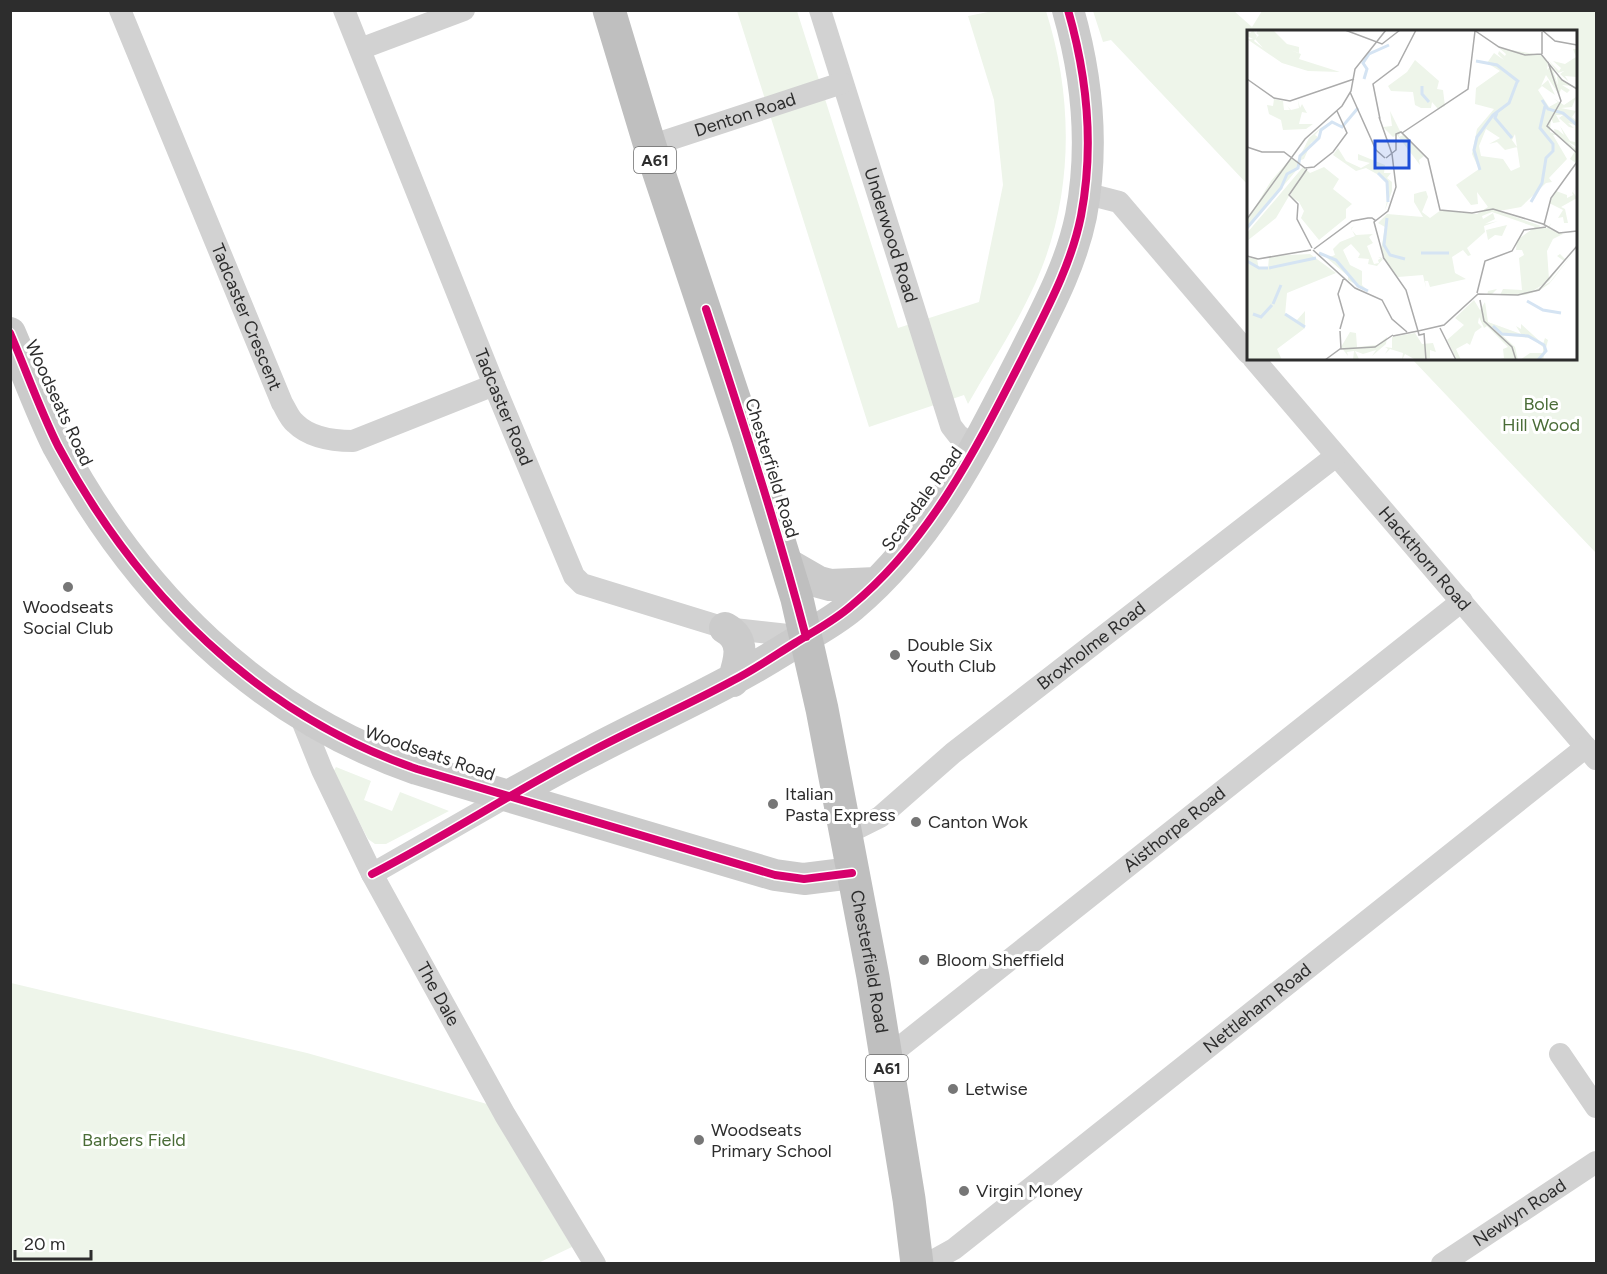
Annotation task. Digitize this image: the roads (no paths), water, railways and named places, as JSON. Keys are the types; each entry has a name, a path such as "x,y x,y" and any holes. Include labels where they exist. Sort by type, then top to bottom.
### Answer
{"highway":[{"name":"Chesterfield Road","path":"609,10 650,146 723,362 786,563 806,637 873,977 909,1199 917,1263"}],"street":[{"name":"Tadcaster Crescent","path":"120,10 282,403 294,423 313,435 335,441 353,441 494,384"},
{"name":"Tadcaster Road","path":"344,10 494,384 574,576 582,584 725,628 806,637"},
{"path":"360,50 464,10"},
{"name":"Underwood Road","path":"820,10 951,426 958,435 977,448"},
{"name":"Scarsdale Road","path":"372,874 592,751 733,681 836,618 906,553 928,524 977,448 1058,285 1076,235 1084,193 1088,150 1085,98 1077,44 1068,10"},
{"name":"Denton Road","path":"650,146 842,82"},
{"path":"1084,193 1119,202 1247,352"},
{"name":"Woodseats Road","path":"10,333 57,444 85,493 115,538 168,604 202,639 254,681 299,713 336,734 392,760 775,875 804,879 852,873"},
{"name":"Hackthorn Road","path":"1255,360 1591,753"},
{"name":"Broxholme Road","path":"846,834 880,817 953,753 1336,456"},
{"path":"786,563 819,582 830,585 876,583"},
{"name":"Aisthorpe Road","path":"886,1058 1462,601"},
{"path":"725,628 736,638 740,649 740,661 733,681"},
{"name":"The Dale","path":"299,713 322,770 372,874 505,1115 595,1263"},
{"name":"Nettleham Road","path":"927,1263 954,1250 1591,753"},
{"path":"1560,1054 1596,1107"},
{"name":"Newlyn Road","path":"1442,1263 1596,1162"}],"place":[{"name":"Woodseats Social Club","path":"68,587"},
{"name":"Double Six Youth Club","path":"895,655"},
{"name":"Italian Pasta Express","path":"773,804"},
{"name":"Canton Wok","path":"916,822"},
{"name":"Bloom Sheffield","path":"924,960"},
{"name":"Letwise","path":"953,1089"},
{"name":"Woodseats Primary School","path":"699,1140"},
{"name":"Virgin Money","path":"964,1191"}],"park label":[{"name":"Bole Hill Wood","path":"1541,414"},
{"name":"Barbers Field","path":"134,1140"}]}
